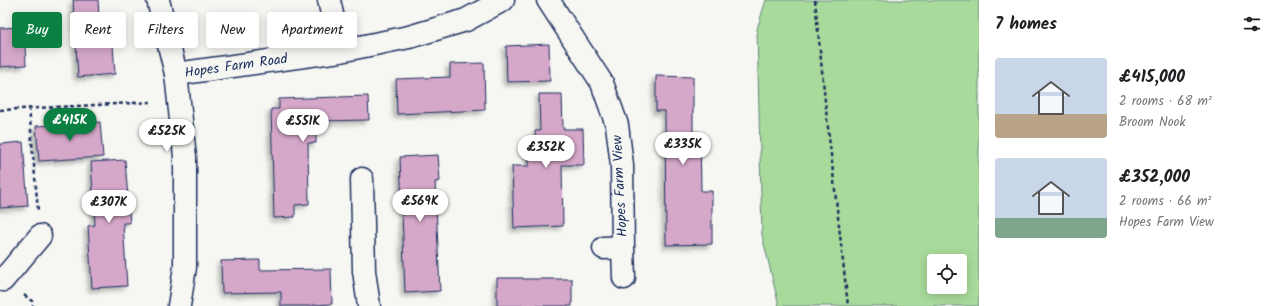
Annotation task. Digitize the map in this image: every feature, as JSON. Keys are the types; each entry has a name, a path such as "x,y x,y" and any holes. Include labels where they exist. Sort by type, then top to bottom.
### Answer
{"street":[{"path":"158,0 176,74 185,157 185,267 179,306"},
{"path":"329,0 340,51"},
{"name":"Hopes Farm Road","path":"176,74 340,51 409,36 466,20 503,0"},
{"name":"Hopes Farm View","path":"548,0 602,83 617,125 622,165 614,247 624,278"},
{"path":"362,179 364,271 369,306"},
{"path":"0,279 3,280 40,236"}],"path":[{"path":"815,0 848,306"},
{"path":"0,110 179,100"},
{"path":"29,108 40,236"}],"green space":[{"path":"766,0 979,0 979,306 779,306 762,235 757,29"}],"building":[{"path":"73,0 98,0 99,12 74,12"},
{"path":"0,28 12,28 12,48 25,48 26,65 0,67"},
{"path":"549,44 550,81 507,82 506,46"},
{"path":"76,48 113,48 115,74 78,77"},
{"path":"484,63 485,110 397,114 396,79 450,77 450,64"},
{"path":"656,76 693,77 693,132 700,132 701,191 712,191 712,244 666,245 665,111 656,111"},
{"path":"539,94 562,94 563,129 583,129 584,165 562,165 563,226 514,228 512,166 529,166 529,148 536,148 535,131 540,131"},
{"path":"368,96 369,120 316,121 316,143 308,143 309,204 295,205 295,217 274,218 271,109 279,109 279,99"},
{"path":"100,122 103,157 39,161 36,126"},
{"path":"23,142 28,206 0,208 0,144"},
{"path":"438,155 440,181 435,182 440,291 405,293 400,157"},
{"path":"125,160 130,223 123,223 127,286 92,288 88,226 95,225 91,162"},
{"path":"260,260 260,270 331,269 332,304 313,306 281,306 281,292 222,293 221,261"},
{"path":"497,278 572,279 572,306 497,306"}]}
